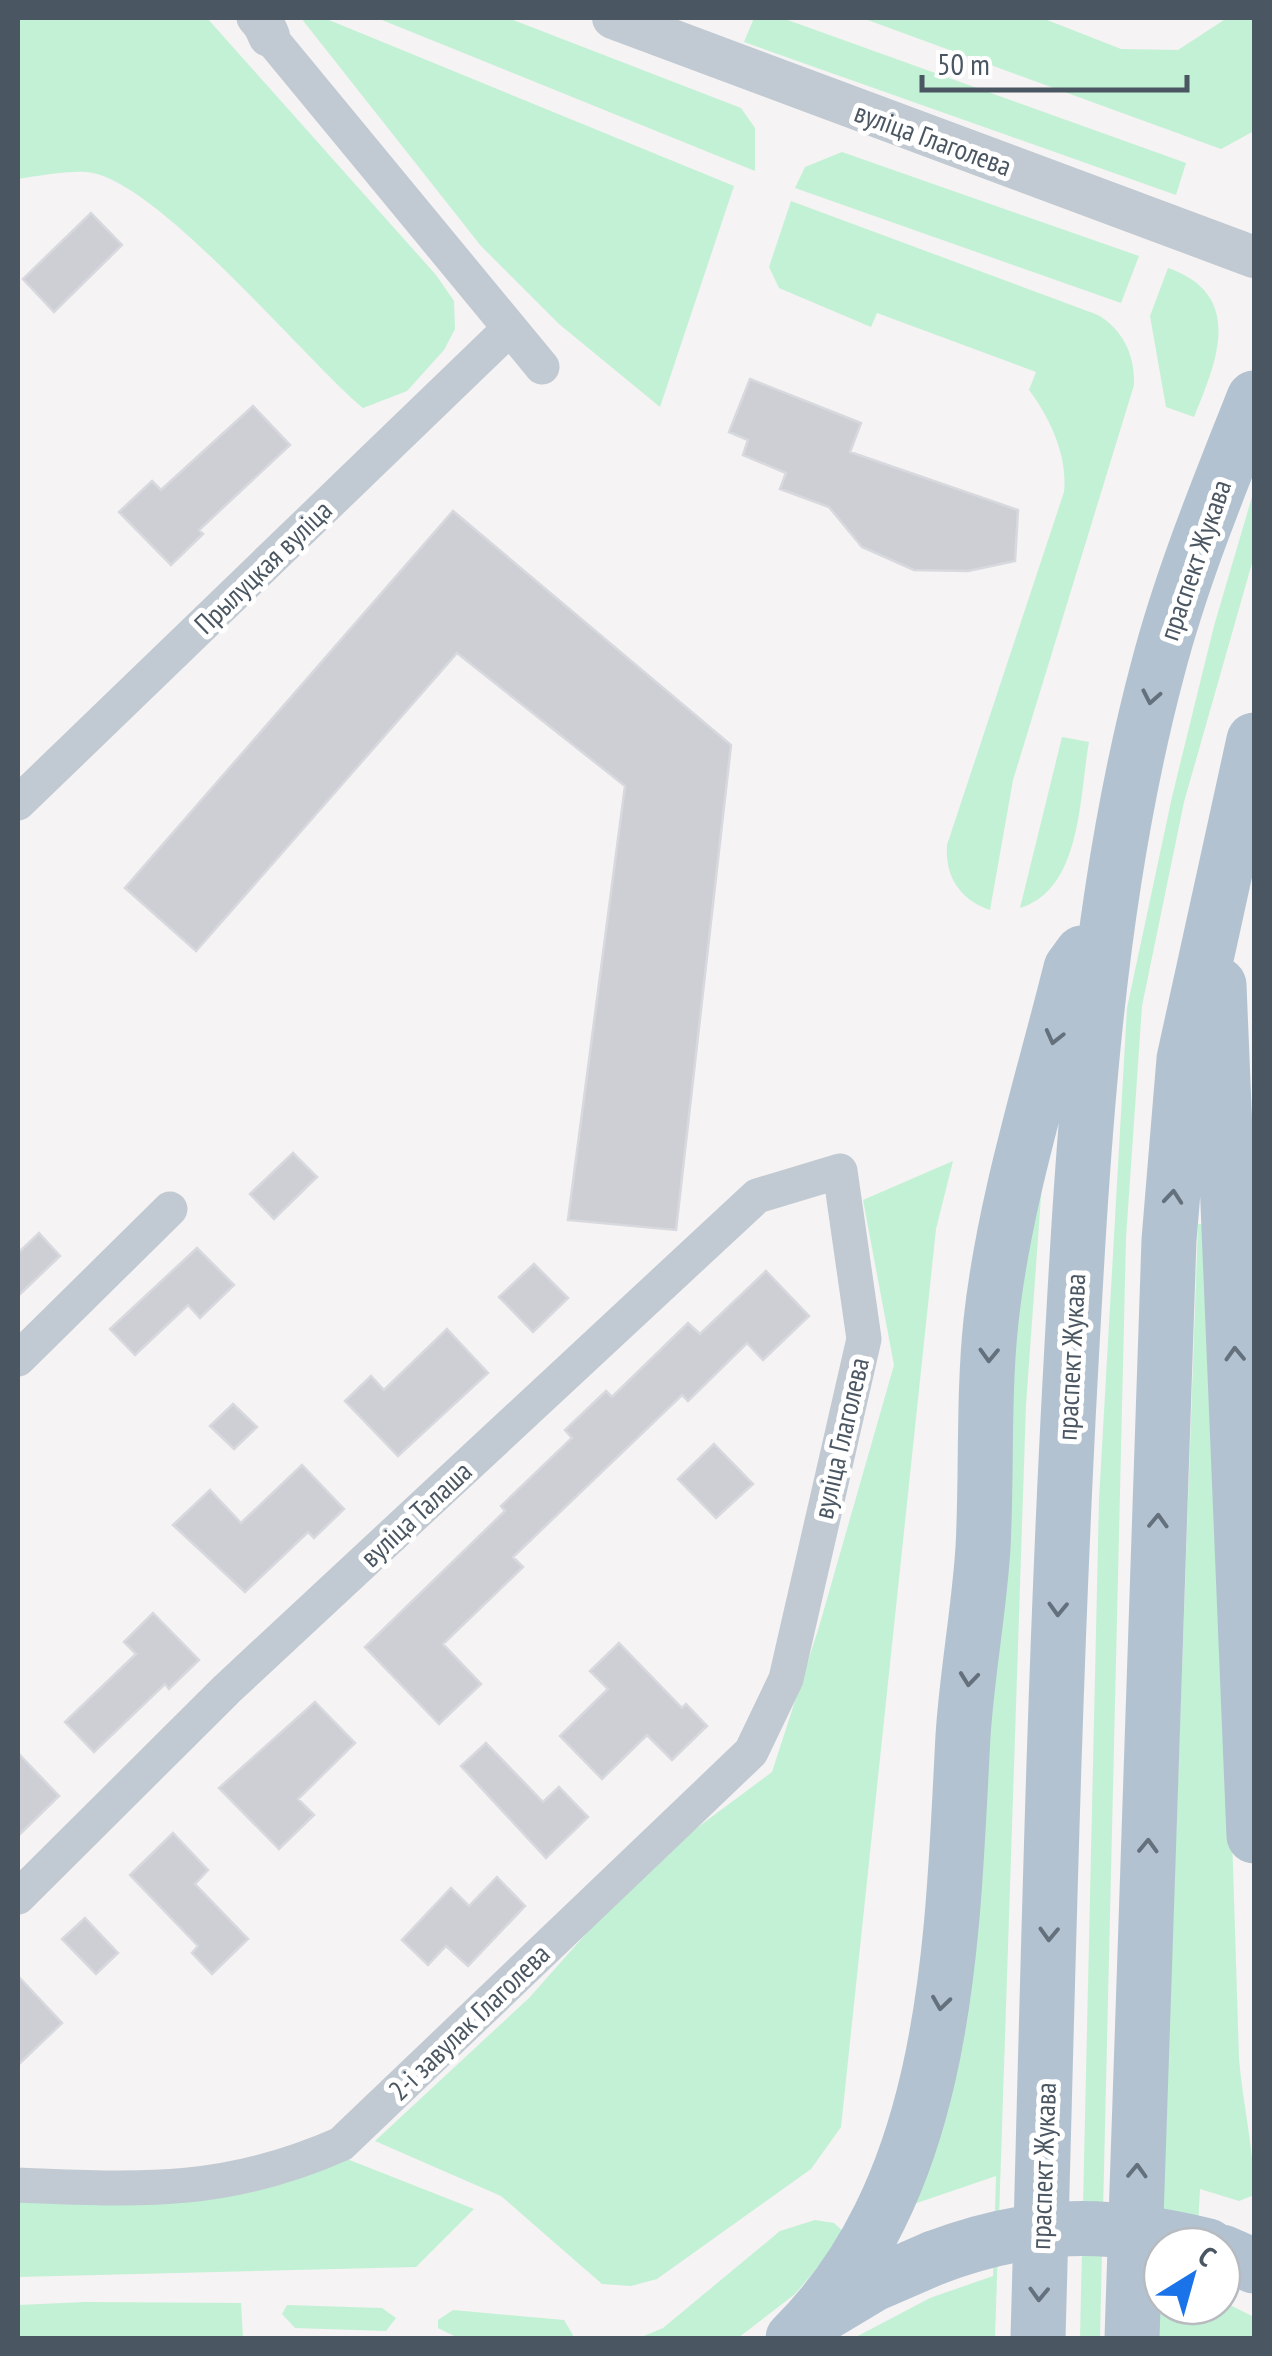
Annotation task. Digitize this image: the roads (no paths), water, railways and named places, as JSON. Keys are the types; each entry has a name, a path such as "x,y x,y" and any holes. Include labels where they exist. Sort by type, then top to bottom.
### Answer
{"main road":[{"name":"праспект Жукава","path":"1038,2338 1059,1580 1082,1162 1107,918 1156,674 1176,603 1254,398"},
{"path":"1132,2338 1169,1240 1184,1059 1229,906 1254,740"},
{"path":"1229,906 1228,1128 1254,1836"},
{"path":"794,2334 863,2245 910,2145 927,2084 954,1907 964,1716 982,1552 990,1322 1011,1202 1071,968 1107,918"},
{"path":"794,2334 874,2284 934,2258 1004,2235 1077,2225 1142,2231"}],"street":[{"name":"вуліца Глаголева","path":"613,18 1254,258"},
{"path":"261,24 542,367"},
{"name":"Прылуцкая вуліца","path":"18,803 508,330"},
{"name":"вуліца Глаголева","path":"794,1644 864,1339 840,1171"},
{"name":"вуліца Талаша","path":"18,1896 227,1689 757,1196 840,1171"},
{"path":"18,1360 170,1209"},
{"name":"2-і завулак Глаголева","path":"18,2185 224,2184 268,2173 341,2144 751,1752 786,1679 794,1644"}]}
